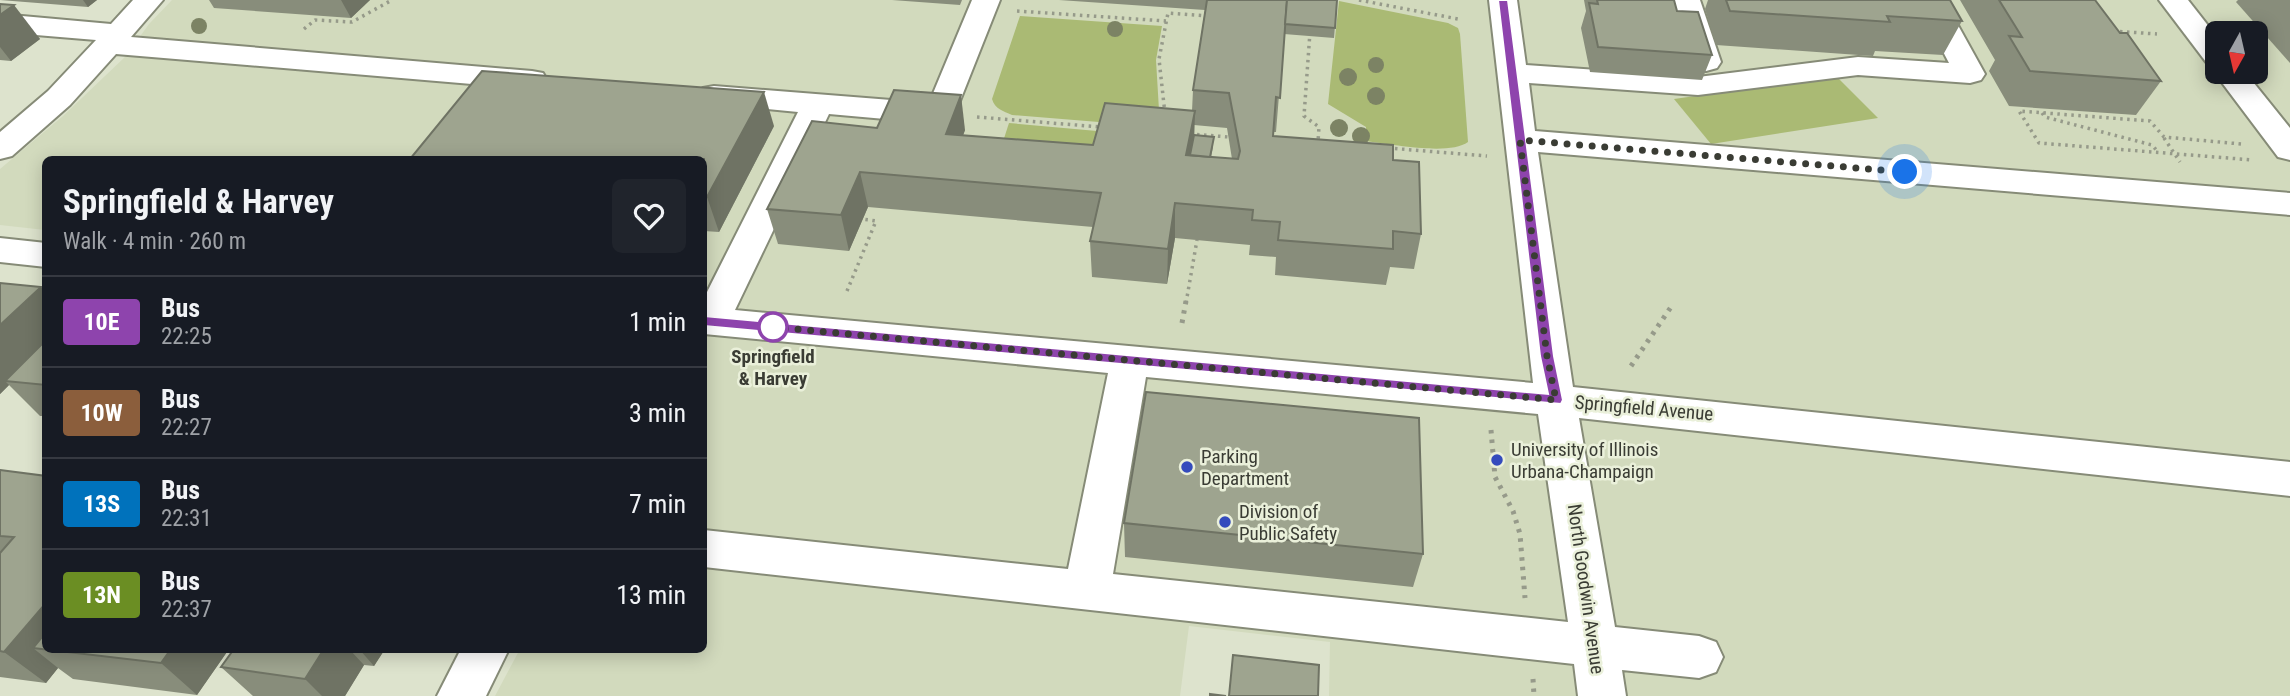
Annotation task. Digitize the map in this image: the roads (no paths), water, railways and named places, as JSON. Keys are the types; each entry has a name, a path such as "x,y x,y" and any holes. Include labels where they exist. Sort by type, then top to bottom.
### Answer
{"street":[{"path":"0,149 59,98 149,0"},
{"name":"North Goodwin Avenue","path":"1503,0 1547,356 1602,696"},
{"path":"1686,0 1714,84"},
{"path":"1512,73 1698,86 1858,66 1970,74 1930,0"},
{"path":"2173,0 2205,41"},
{"path":"683,93 941,114 984,5"},
{"path":"0,23 114,38 562,82"},
{"path":"2236,84 2278,155"},
{"path":"707,321 818,104"},
{"path":"1522,149 2290,204"},
{"path":"0,250 42,255"},
{"name":"Springfield Avenue","path":"707,321 1855,429 2290,479"},
{"path":"1087,590 1130,359"},
{"path":"707,549 1699,657"},
{"path":"461,696 484,653"}],"place":[{"name":"Springfield & Harvey","path":"773,327"},
{"name":"University of Illinois Urbana-Champaign","path":"1497,460"},
{"name":"Parking Department","path":"1187,467"},
{"name":"Division of Public Safety","path":"1225,522"}]}
